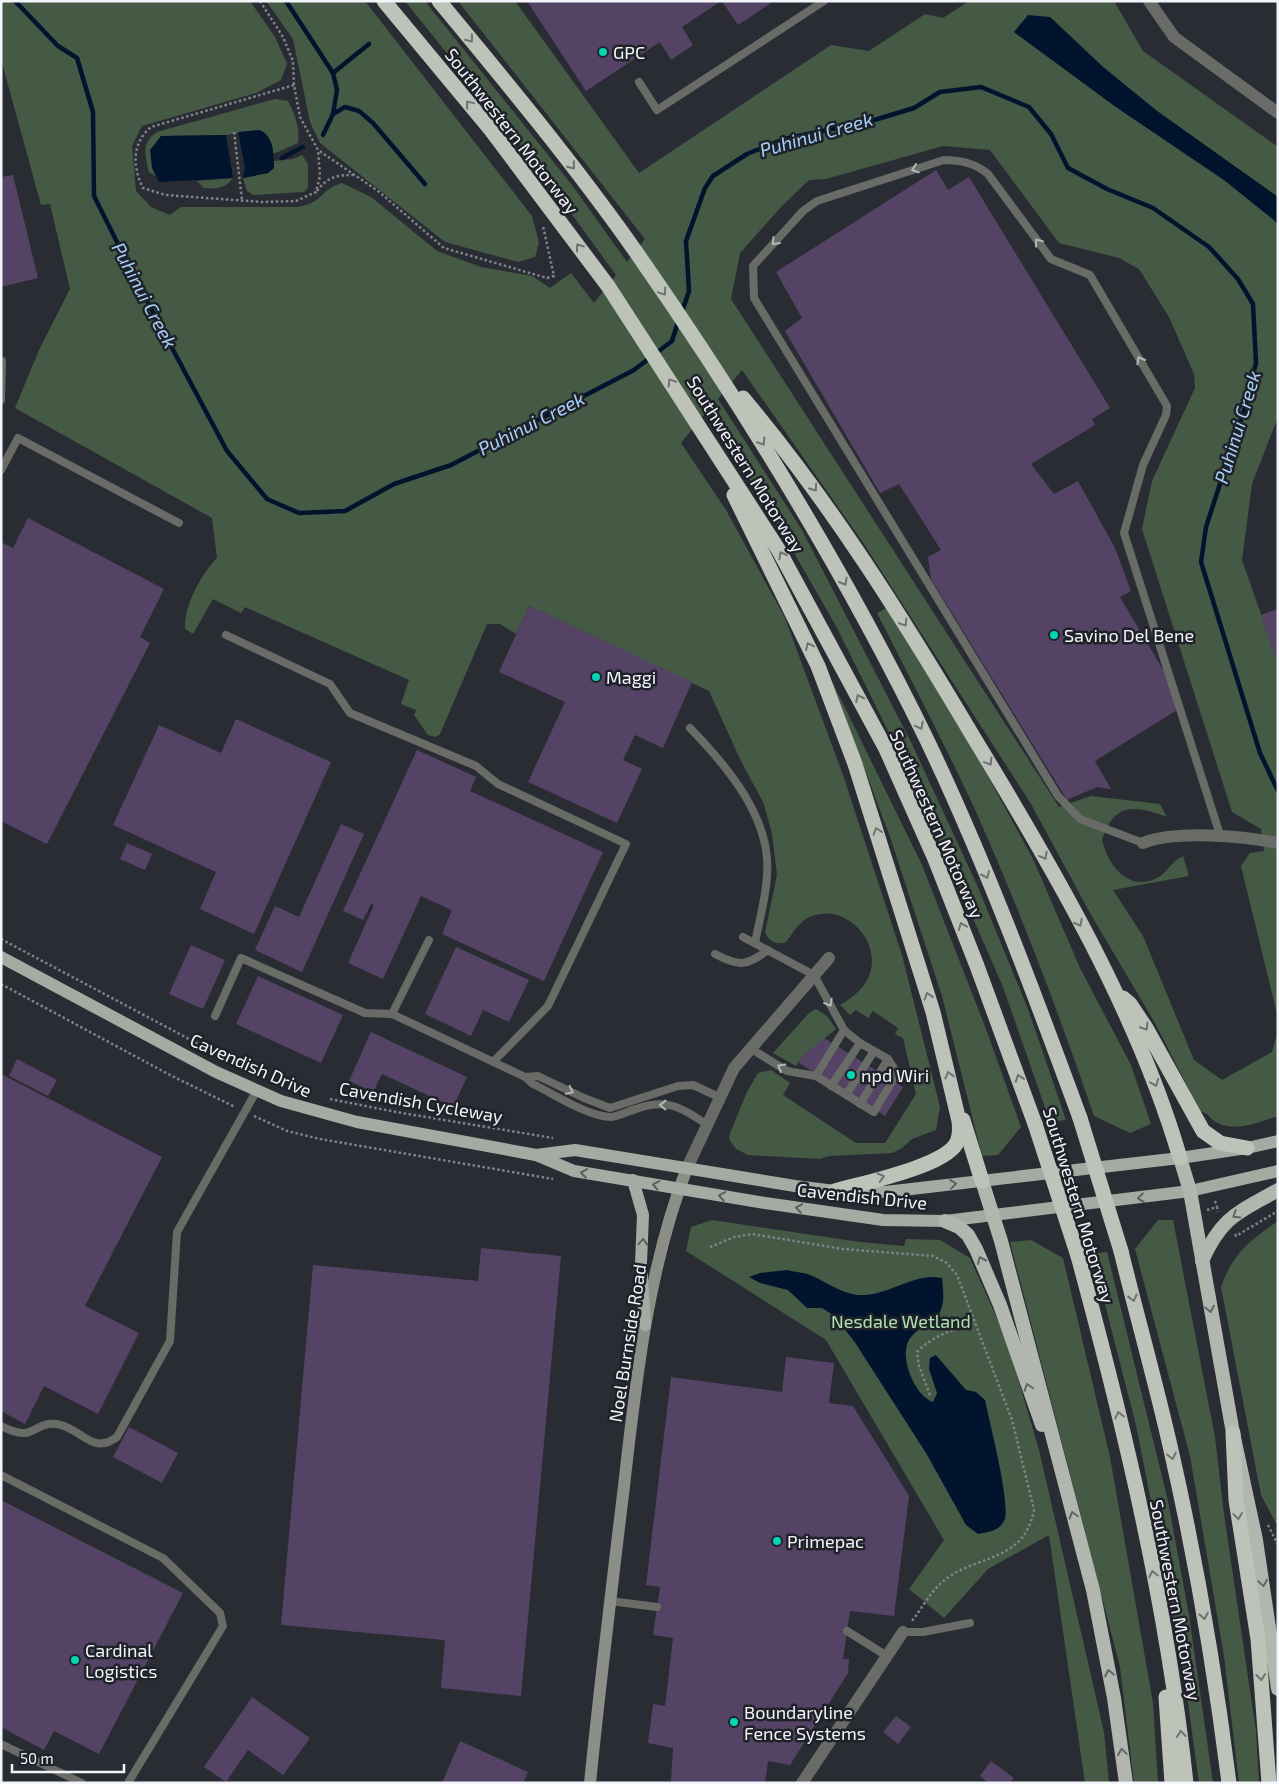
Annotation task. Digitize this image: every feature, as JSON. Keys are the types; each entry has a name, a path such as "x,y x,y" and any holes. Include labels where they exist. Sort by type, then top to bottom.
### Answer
{"highway":[{"name":"Southwestern Motorway","path":"384,1 491,130 608,286 778,548 886,749 935,859 974,957 1035,1124 1078,1256 1108,1365 1160,1604 1180,1727 1186,1783"},
{"name":"Southwestern Motorway","path":"439,1 539,124 636,252 708,360 728,384 843,580 927,740 1003,914 1080,1118 1121,1251 1171,1450 1196,1573 1220,1712 1229,1783"},
{"path":"728,384 813,487 925,656 1031,833 1114,990 1156,1087 1190,1191 1234,1433 1256,1540 1278,1689"},
{"path":"698,422 818,666 855,764 892,878 933,1012 957,1108 994,1216 1093,1590 1114,1698 1126,1783"},
{"path":"1114,990 1130,1004 1146,1028 1203,1131 1220,1143 1247,1148"},
{"path":"835,1191 903,1171 943,1156 958,1139 959,1121 957,1108"},
{"path":"1202,1261 1213,1237 1223,1224 1278,1190"},
{"path":"944,1221 959,1227 968,1235 976,1249 1000,1305 1045,1432 1055,1447"},
{"path":"1234,1433 1236,1500 1258,1640 1266,1724 1269,1783"},
{"path":"1160,1604 1172,1783"}],"main road":[{"name":"Cavendish Drive","path":"1,957 216,1072 280,1101 357,1122 536,1155 574,1171 679,1189 883,1220 944,1221 1190,1191 1278,1171"},
{"name":"Cavendish Drive","path":"536,1155 575,1150 835,1191 885,1192 1180,1158 1247,1148 1278,1141"},
{"name":"Noel Burnside Road","path":"590,1783 610,1601 645,1325 660,1252 687,1168"},
{"path":"632,1180 644,1215 641,1263 645,1325"}],"street":[{"path":"1149,1 1174,37 1278,113"},
{"path":"1143,843 1155,838 1174,836 1262,840 1278,843"},
{"name":"Noel Burnside Road","path":"687,1168 706,1124 734,1068 829,958"},
{"path":"802,1783 903,1632"}],"lane":[{"path":"638,82 657,110 824,1"},
{"path":"1143,843 1080,819 1058,796 754,298 753,266 803,211 817,201 944,160 958,160 979,166 988,174 1051,259 1090,275 1167,406 1166,415 1143,465 1124,533 1221,838"},
{"path":"1,400 2,361"},
{"path":"1,470 18,438 179,523"},
{"path":"226,635 330,684 350,713 476,766 498,784 626,844 548,1006 493,1062"},
{"path":"690,728 710,748 734,781 752,809 765,840 768,875 755,943"},
{"path":"744,937 814,975 844,1030 860,1043 888,1059 897,1073 874,1112 816,1076 787,1071 750,1048"},
{"path":"392,1014 429,940"},
{"path":"715,954 732,962 742,964 754,960 768,950"},
{"path":"215,1016 241,958 365,1013 392,1014 525,1077 533,1084 599,1116 612,1117 644,1106 664,1104 680,1107 706,1124"},
{"path":"816,1076 844,1030"},
{"path":"831,1086 860,1043"},
{"path":"846,1095 874,1051"},
{"path":"860,1104 888,1059"},
{"path":"525,1077 538,1076 610,1108 678,1086 693,1085 719,1097"},
{"path":"1,1426 16,1434 26,1434 48,1424 59,1424 97,1443 108,1444 117,1437 170,1341 177,1232 257,1090"},
{"path":"1,1475 162,1558 220,1613 223,1626 128,1783"},
{"path":"610,1601 657,1607"},
{"path":"903,1632 923,1632 970,1623"},
{"path":"847,1631 886,1656"},
{"path":"1,1744 82,1783"}],"path":[{"path":"260,1 286,45 293,61 294,85 300,117 318,150 329,160 356,176 444,248 547,278 554,276 546,232 542,224"},
{"path":"294,85 151,127 141,136 136,151 136,174 143,188 165,195 262,202 296,201 316,192 325,180 335,176 356,176"},
{"path":"234,132 242,200"},
{"path":"316,192 320,176 318,150"},
{"path":"1,939 243,1068"},
{"name":"Cavendish Cycleway","path":"329,1099 560,1139"},
{"path":"1215,1202 1218,1212"},
{"path":"1206,1210 1217,1207"},
{"path":"1232,1230 1236,1236 1278,1211"},
{"path":"710,1247 734,1237 752,1234 843,1249 933,1256 947,1263 957,1275 1012,1420 1034,1510 1032,1524 1022,1540 1008,1550 946,1578 932,1592 903,1632"},
{"path":"930,1395 919,1366 917,1352 926,1343 940,1334 974,1324"}],"green space":[{"path":"1,1 250,1 275,37 287,64 281,80 256,93 142,126 132,146 136,191 151,207 170,215 181,207 297,207 312,203 329,189 342,183 371,197 437,251 481,267 532,276 550,288 571,273 594,303 616,275 530,157 405,1 425,1 572,185 627,262 645,239 458,1 515,1 639,173 831,45 869,51 925,14 943,18 969,1 1114,1 1143,51 1278,147 1278,197 1157,111 1103,67 1050,17 1014,32 1116,107 1224,180 1278,225 1278,417 1252,484 1242,560 1278,663 1278,1018 1241,866 1250,853 1264,851 1261,829 1232,812 1142,529 1152,481 1195,388 1194,374 1169,317 1139,269 1119,258 1059,243 990,150 943,146 826,179 809,180 781,207 740,253 731,299 1059,807 1091,796 1160,804 1167,817 1136,809 1119,813 1107,828 1102,840 1105,849 1120,873 1135,881 1145,882 1159,877 1175,861 1183,856 1189,876 1113,890 1143,936 1194,1060 1222,1080 1272,1052 1278,1031 1278,1116 1239,1127 1231,1127 1216,1122 1200,1111 1155,1023 1090,913 1031,804 864,544 742,370 718,399 802,530 912,744 977,885 1028,1009 1066,1120 1050,1122 1003,987 913,781 836,626 774,518 706,412 681,443 726,510 785,618 843,775 902,955 940,1107 936,1130 912,1139 902,1148 892,1153 829,1156 820,1159 748,1155 736,1149 729,1139 730,1133 747,1092 758,1073 771,1070 790,1083 783,1095 856,1143 885,1143 916,1094 903,1038 895,1034 898,1028 873,1011 868,1018 856,1010 850,1015 840,1005 861,989 871,969 872,955 868,942 861,931 851,922 839,916 826,913 804,920 785,943 773,942 768,938 765,932 777,875 772,834 764,804 741,761 709,691 529,606 516,634 500,624 487,624 440,734 436,737 428,735 414,715 416,710 401,704 409,680 245,607 241,613 213,599 193,634 185,629 185,620 190,601 205,573 217,558 212,518 15,408 39,350 70,289 50,204 41,205 1,59"},
{"path":"266,1 365,1 532,216 539,243 535,257 518,262 445,242 320,143 310,122 293,39"},
{"path":"275,99 288,101 296,121 298,143 273,154 272,145 259,130 226,135 161,136 152,168 157,177 149,172 146,145 148,140 157,132"},
{"path":"302,155 308,164 308,188 304,192 253,195 247,191 243,178 268,173 274,168 274,161 293,159"},
{"path":"233,178 224,186 217,188 204,188 197,181"},
{"path":"886,608 973,749 1033,859 1080,968 1131,1065 1151,1124 1130,1133 1094,1116 1037,958 989,841 949,755 877,613"},
{"path":"831,679 922,865 986,1029 1021,1127 998,1155 982,1156 942,996 890,837"},
{"path":"816,1009 827,1016 836,1029 803,1056 796,1066 773,1053 809,1013"},
{"name":"Nesdale Wetland","path":"712,1220 860,1242 904,1246 906,1239 940,1240 970,1258 1007,1341 1039,1450 1104,1732 1109,1783 1085,1783 1049,1535 988,1569 944,1618 909,1589 944,1540 826,1340 686,1251 691,1227"},
{"path":"1158,1220 1173,1220 1215,1437 1224,1514 1256,1731 1259,1783 1239,1783 1224,1656 1190,1456 1135,1249"},
{"path":"1278,1221 1278,1527 1261,1495 1221,1287 1231,1265 1243,1249"},
{"path":"1031,1240 1063,1258 1110,1457 1153,1703 1158,1783 1134,1783 1120,1667 1010,1242"},
{"path":"1107,1252 1168,1501 1189,1615 1213,1783 1199,1783 1183,1666 1136,1425 1092,1254"}],"water":[{"path":"1028,15 1050,17 1103,67 1157,111 1278,197 1278,225 1224,180 1116,107 1014,32"},
{"path":"259,130 268,136 272,146 274,168 268,173 243,178 245,167 238,132"},
{"path":"226,135 233,178 159,182 152,168 150,150 161,136"},
{"path":"787,1270 807,1274 843,1291 857,1295 874,1294 923,1278 942,1278 942,1308 934,1319 914,1333 908,1342 906,1358 908,1367 920,1392 933,1402 937,1393 929,1369 930,1358 936,1355 966,1390 976,1392 985,1400 1005,1499 1006,1513 1004,1521 999,1527 978,1534 966,1525 926,1453 854,1341 833,1315 822,1308 807,1308 788,1290 760,1283 749,1277 760,1273"}],"building":[{"name":"GPC","path":"527,1 721,1 682,27 693,45 671,60 660,42 586,91"},
{"path":"722,1 774,1 738,25"},
{"path":"936,170 948,190 969,177 1110,408 1092,419 1095,425 1031,464 1054,494 1078,481 1115,548 1131,591 1120,597 1165,673 1177,710 1095,761 1111,789 1097,787 1067,800 931,579 928,557 941,550 899,484 880,493 785,331 802,318 776,272"},
{"path":"13,175 38,278 1,287 1,177"},
{"path":"28,518 164,589 140,637 150,643 47,844 1,821 1,542 13,548"},
{"name":"Maggi","path":"529,606 692,682 663,748 635,735 623,760 642,769 617,823 528,782 565,702 499,672"},
{"path":"1278,609 1278,662 1277,662 1261,615"},
{"path":"236,719 331,762 254,934 200,909 216,872 113,825 159,725 221,753"},
{"path":"417,750 476,777 470,791 603,852 544,981 442,934 452,910 421,896 383,979 348,963 374,905 371,904 363,920 343,911"},
{"path":"341,824 364,834 302,972 255,950 275,906 299,917"},
{"path":"127,843 152,854 145,870 120,859"},
{"path":"191,945 225,960 203,1009 169,994"},
{"path":"456,947 529,980 509,1022 483,1010 471,1036 425,1014"},
{"path":"258,976 343,1015 321,1063 236,1024"},
{"path":"371,1032 467,1077 453,1107 382,1074 373,1092 349,1081"},
{"name":"npd Wiri","path":"824,1038 903,1087 885,1116 799,1063 803,1056"},
{"path":"17,1059 57,1080 48,1096 9,1076"},
{"path":"1,1074 162,1157 85,1306 139,1333 98,1414 44,1386 25,1424 1,1411"},
{"path":"481,1248 561,1256 521,1696 441,1688 445,1640 281,1625 313,1265 478,1281"},
{"name":"Primepac","path":"786,1357 834,1363 829,1403 853,1406 909,1496 894,1616 850,1611 843,1659 849,1659 848,1673 790,1765 768,1761 765,1783 675,1783 671,1781 673,1748 648,1743 653,1704 665,1706 673,1638 653,1635 660,1587 646,1585 671,1377 782,1392"},
{"path":"129,1427 178,1453 162,1483 113,1457"},
{"name":"Cardinal Logistics","path":"1,1500 183,1593 99,1754 54,1731 44,1750 1,1727"},
{"path":"252,1697 310,1738 283,1775 248,1750 226,1782 204,1767"},
{"path":"896,1716 911,1727 898,1744 883,1732"},
{"path":"460,1741 528,1772 523,1783 442,1783"},
{"path":"991,1761 1014,1778 1010,1783 988,1783 980,1776"}],"waterway":[{"name":"Puhinui Creek","path":"15,1 58,46 77,58 93,112 94,196 140,288 227,451 267,499 299,513 345,511 394,484 451,465 634,370 672,341 678,322"},
{"path":"286,1 333,73 337,90 333,114"},
{"path":"333,73 369,44"},
{"name":"Puhinui Creek","path":"682,312 689,291 686,241 705,188 713,176 747,154 784,139 871,121 914,108 940,92 981,87 1029,107 1051,134 1068,168 1107,189 1153,208 1209,247 1238,279 1253,304 1256,363 1245,407 1206,527 1201,562 1260,753 1278,791"},
{"path":"323,135 333,114 345,107 359,111 373,123 425,184"},
{"path":"282,158 303,147"}],"place":[{"name":"GPC","path":"603,52"},
{"name":"Savino Del Bene","path":"1054,635"},
{"name":"Maggi","path":"596,677"},
{"name":"npd Wiri","path":"851,1075"},
{"name":"Primepac","path":"777,1541"},
{"name":"Cardinal Logistics","path":"75,1660"},
{"name":"Boundaryline Fence Systems","path":"734,1722"}]}
